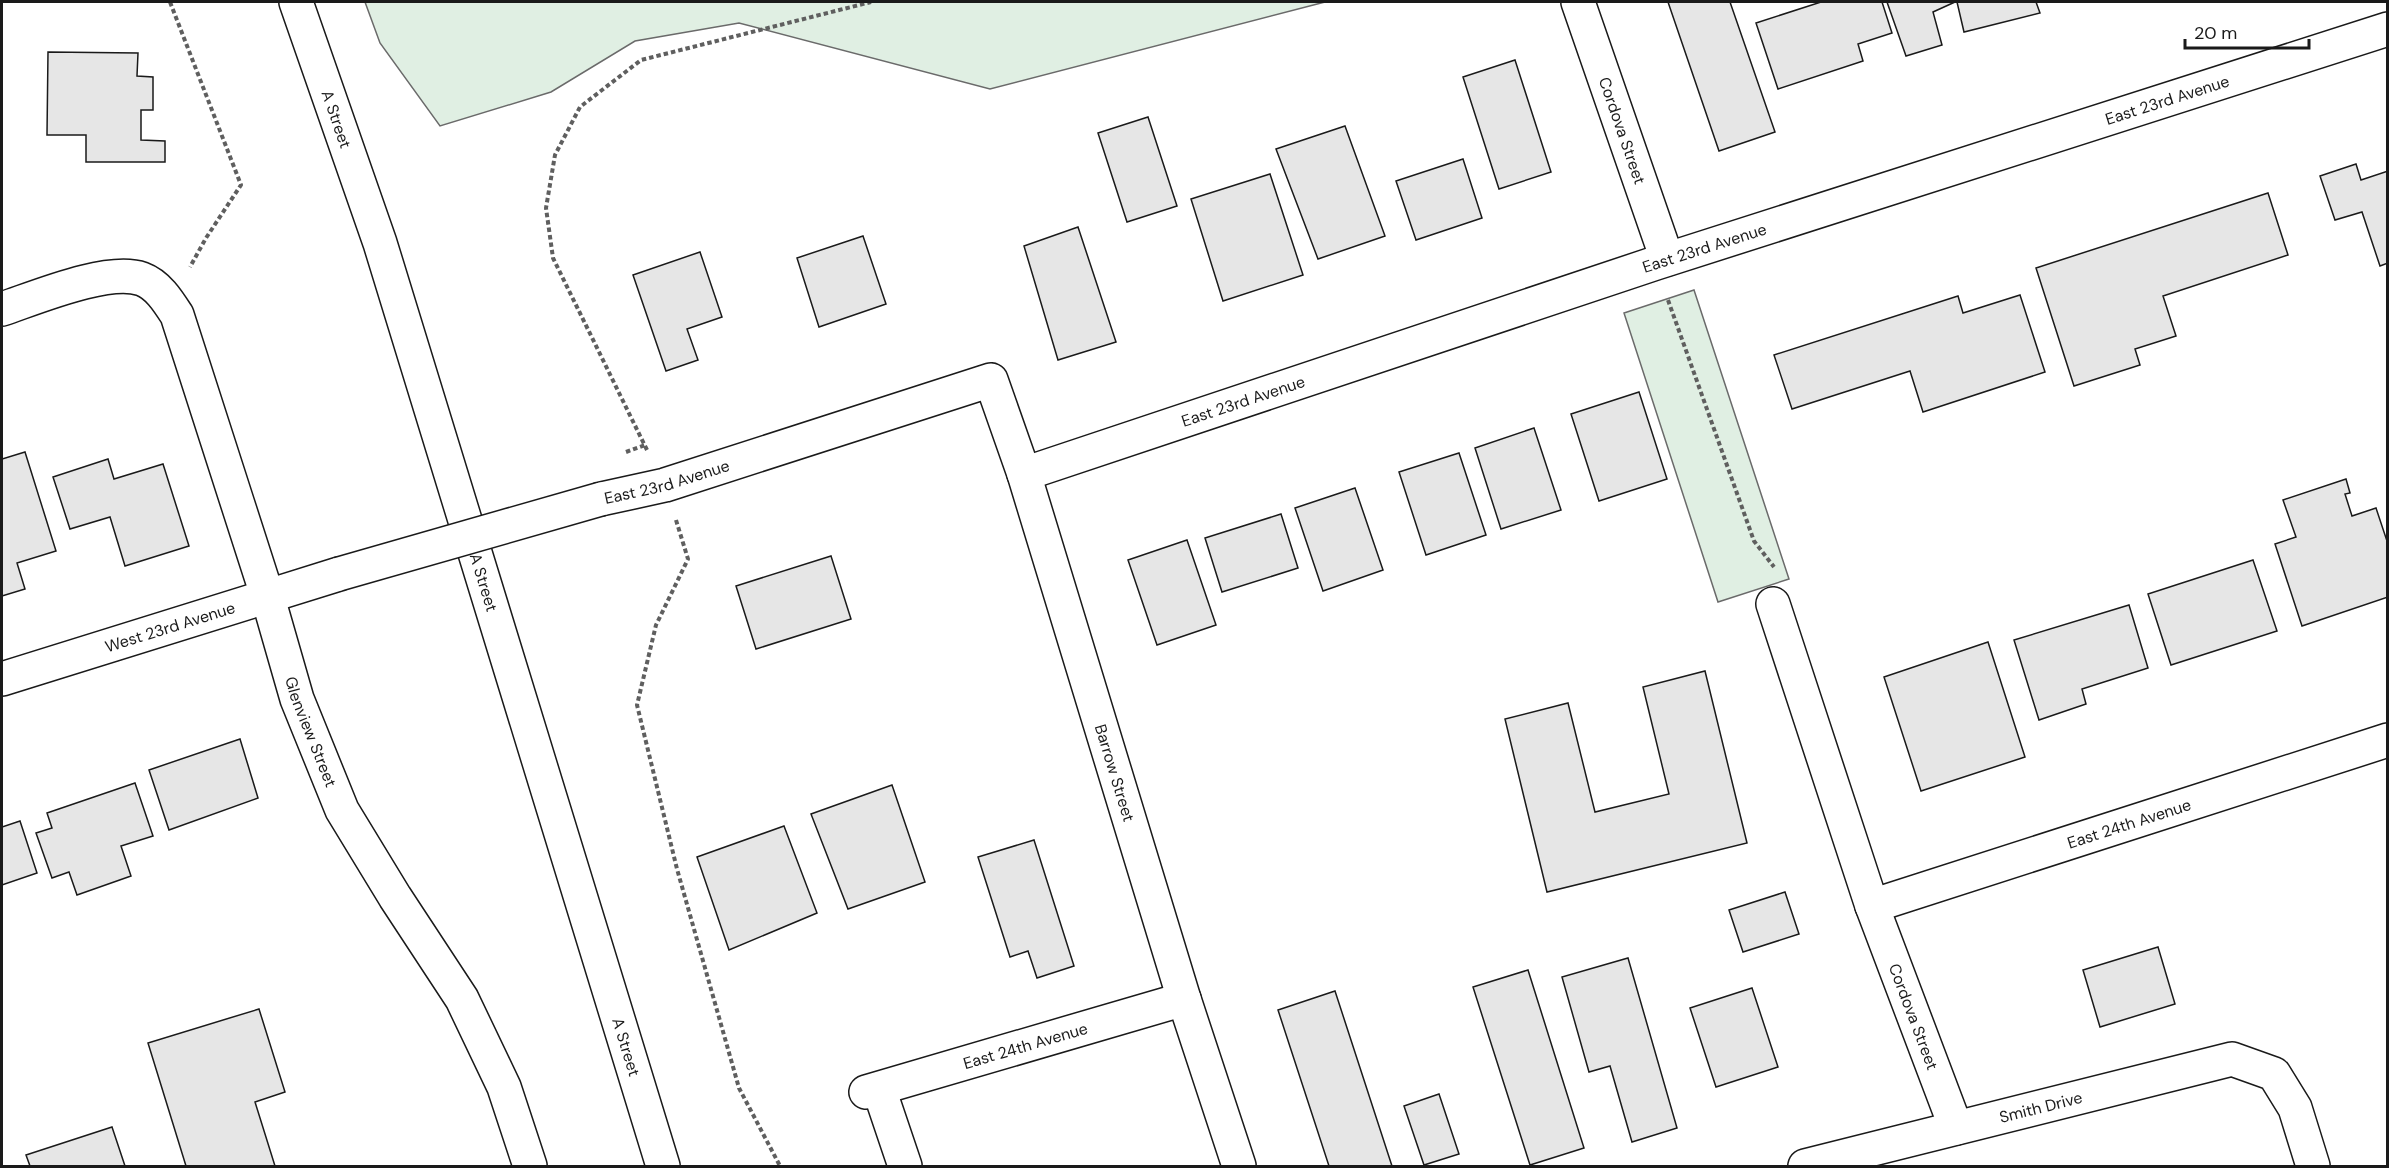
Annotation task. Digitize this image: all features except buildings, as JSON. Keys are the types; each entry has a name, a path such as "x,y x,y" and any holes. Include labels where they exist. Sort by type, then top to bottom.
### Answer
{"street":[{"name":"A Street","path":"296,2 383,255 663,1167"},
{"name":"Cordova Street","path":"1578,2 1661,261"},
{"name":"East 23rd Avenue","path":"1024,474 1661,261 2388,29"},
{"path":"2,309 90,281 116,276 153,287"},
{"name":"Glenview Street","path":"153,287 177,315 268,598 297,699 342,810 395,897 462,999 504,1087 530,1167"},
{"name":"East 23rd Avenue","path":"339,574 601,499 665,485 991,380"},
{"name":"Barrow Street","path":"991,380 1024,474 1184,999 1239,1167"},
{"name":"West 23rd Avenue","path":"2,679 339,574"},
{"name":"Cordova Street","path":"1773,604 1872,906 1956,1128"},
{"name":"East 24th Avenue","path":"1872,906 2388,740"},
{"name":"East 24th Avenue","path":"904,1167 873,1090 1184,999"},
{"name":"Smith Drive","path":"1805,1167 2232,1059 2274,1074 2295,1108 2313,1167"}],"path":[{"path":"153,287 185,274 241,185 170,2"},
{"path":"780,1167 739,1088 677,869 637,705 656,625 688,559 665,485 553,258 546,208 555,155 580,107 641,60 871,2"},
{"path":"1661,261 1755,542 1792,590 1773,604"}],"green space":[{"path":"365,2 1325,2 990,89 739,23 635,41 551,92 440,126 380,43"},
{"path":"1694,290 1789,579 1718,602 1624,313"}]}
